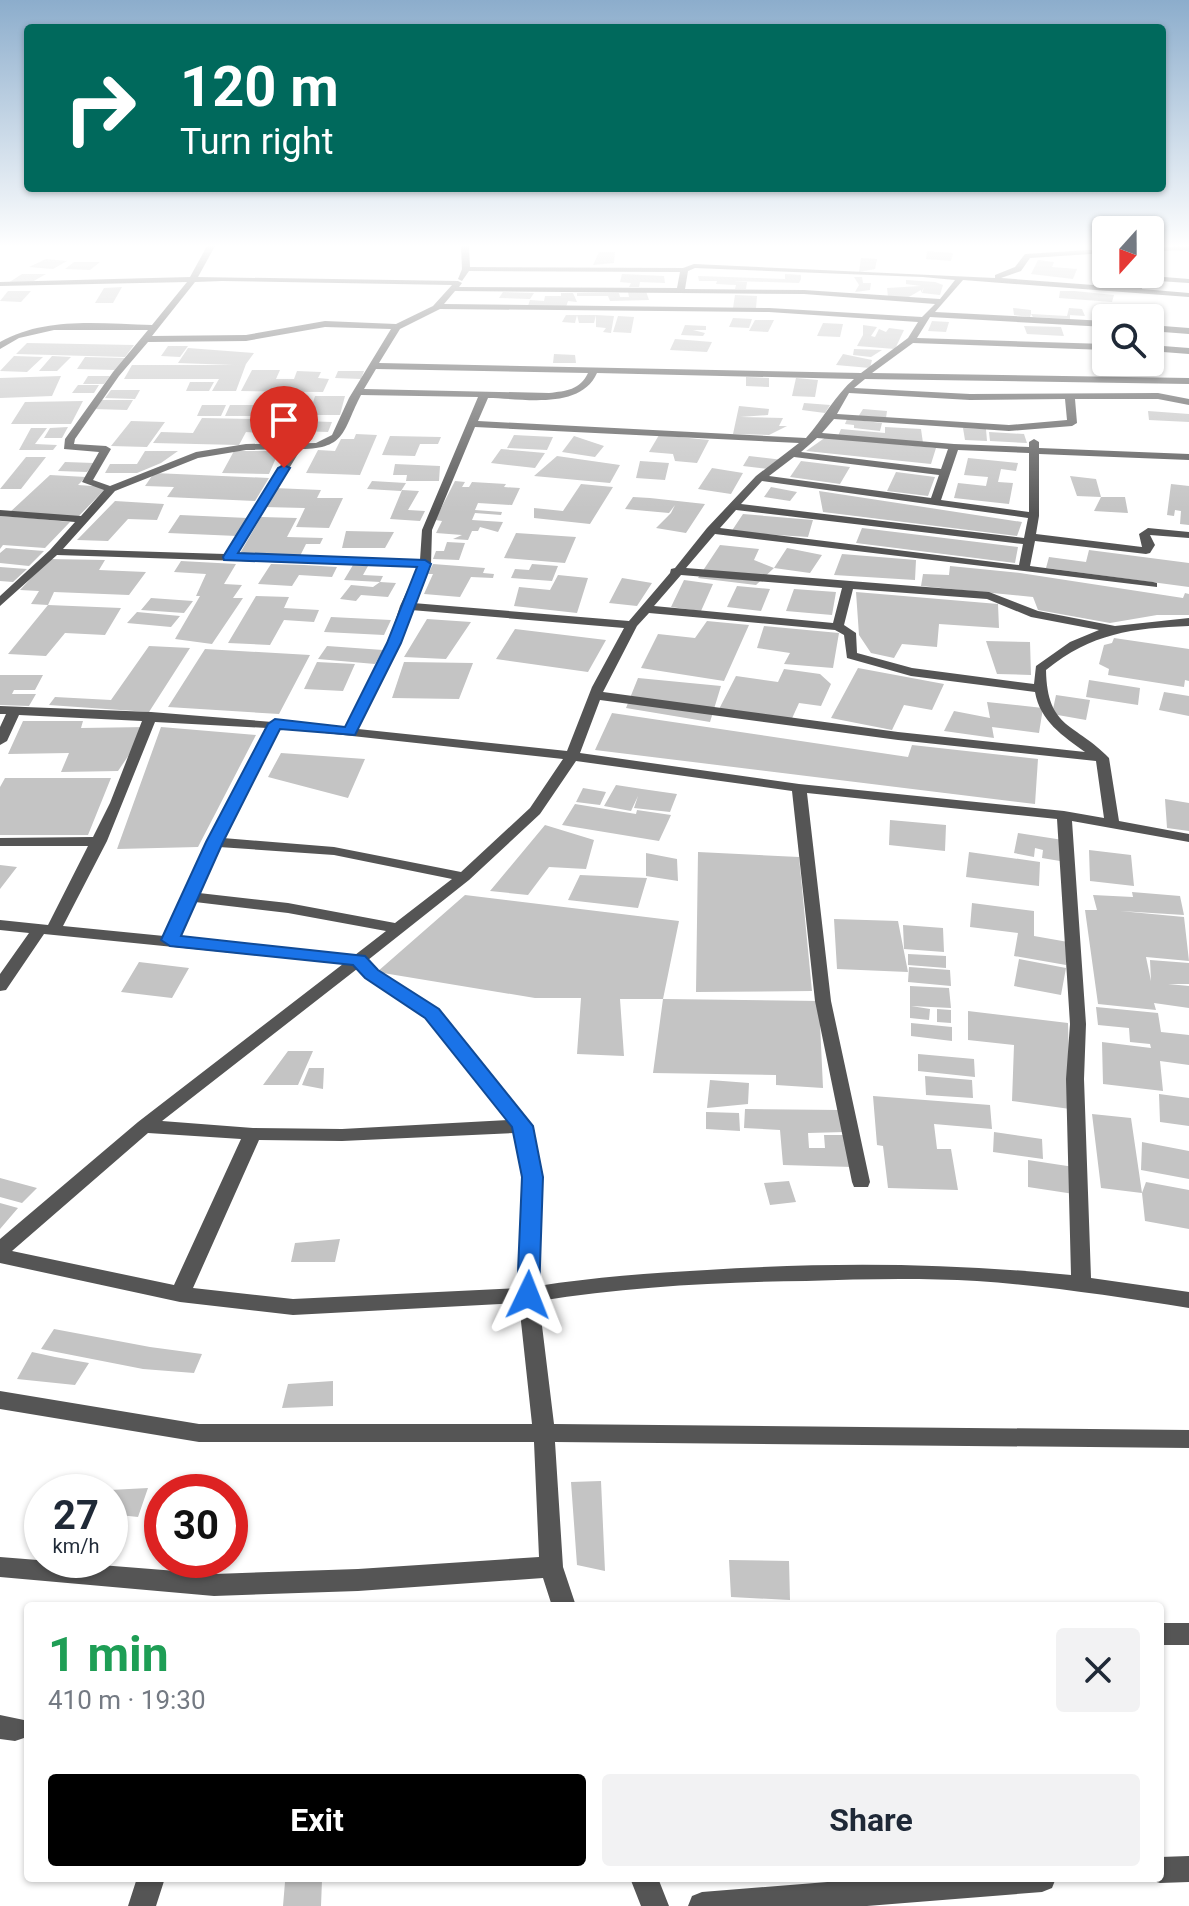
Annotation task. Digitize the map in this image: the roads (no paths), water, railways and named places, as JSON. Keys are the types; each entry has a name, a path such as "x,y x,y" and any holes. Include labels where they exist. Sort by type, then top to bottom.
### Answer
{"street":[{"path":"0,346 22,335"},
{"path":"111,489 87,482 106,449 68,447 97,399 148,335"},
{"path":"144,339 246,338 263,335"},
{"path":"0,602 54,552 111,489 196,455 246,447 318,446 336,437 372,366 392,335"},
{"path":"0,1253 144,1126 464,877 535,811 572,756 595,695 632,625 675,571 760,478 811,438 831,416 846,390 914,335"},
{"path":"911,340 1092,346"},
{"path":"1164,349 1189,351"},
{"path":"372,366 1189,381"},
{"path":"358,392 567,394 590,384 594,370"},
{"path":"846,390 970,397 1158,396 1189,402"},
{"path":"350,732 394,643 425,564 427,530 484,395"},
{"path":"831,416 1031,428 1072,423 1070,398"},
{"path":"472,424 1189,457"},
{"path":"1024,567 1034,516 1035,450 1031,428"},
{"path":"229,557 298,446"},
{"path":"935,501 954,447"},
{"path":"791,454 946,473"},
{"path":"760,478 1034,516"},
{"path":"733,506 1146,551 1149,545 1144,534 1148,531 1189,535"},
{"path":"0,513 83,519"},
{"path":"711,530 1153,585"},
{"path":"54,552 425,564"},
{"path":"675,571 989,596 1035,614 1114,629"},
{"path":"838,627 848,585"},
{"path":"406,606 632,625"},
{"path":"645,609 838,627 850,633 851,655 911,672 1039,689"},
{"path":"1112,822 1102,758 1047,716 1039,689 1040,669 1059,652 1087,636 1131,624 1189,622"},
{"path":"595,695 883,734 1102,758"},
{"path":"0,710 151,716 350,732 572,756 799,788 1064,815 1189,838"},
{"path":"0,741 15,710"},
{"path":"0,986 46,929 100,841 151,716"},
{"path":"170,940 214,842 275,724"},
{"path":"799,788 823,1001 861,1182"},
{"path":"1064,815 1078,1024 1075,1079 1081,1284"},
{"path":"0,842 100,841"},
{"path":"214,842 345,852 464,877"},
{"path":"189,897 288,908 397,928"},
{"path":"0,925 358,960 372,974 432,1013 522,1126 532,1177 528,1295 544,1433 551,1567 563,1602"},
{"path":"144,1126 253,1134 342,1135 522,1126"},
{"path":"180,1294 253,1134"},
{"path":"0,1253 180,1294 293,1307 528,1295 596,1284 788,1273 965,1273 1081,1284 1189,1300"},
{"path":"0,1400 199,1433 1189,1439"},
{"path":"0,1567 214,1585 358,1580 551,1567"},
{"path":"1164,1634 1189,1634"},
{"path":"1164,1870 1189,1869"},
{"path":"142,1906 150,1882"},
{"path":"646,1882 655,1906"},
{"path":"702,1906 993,1882"}]}
